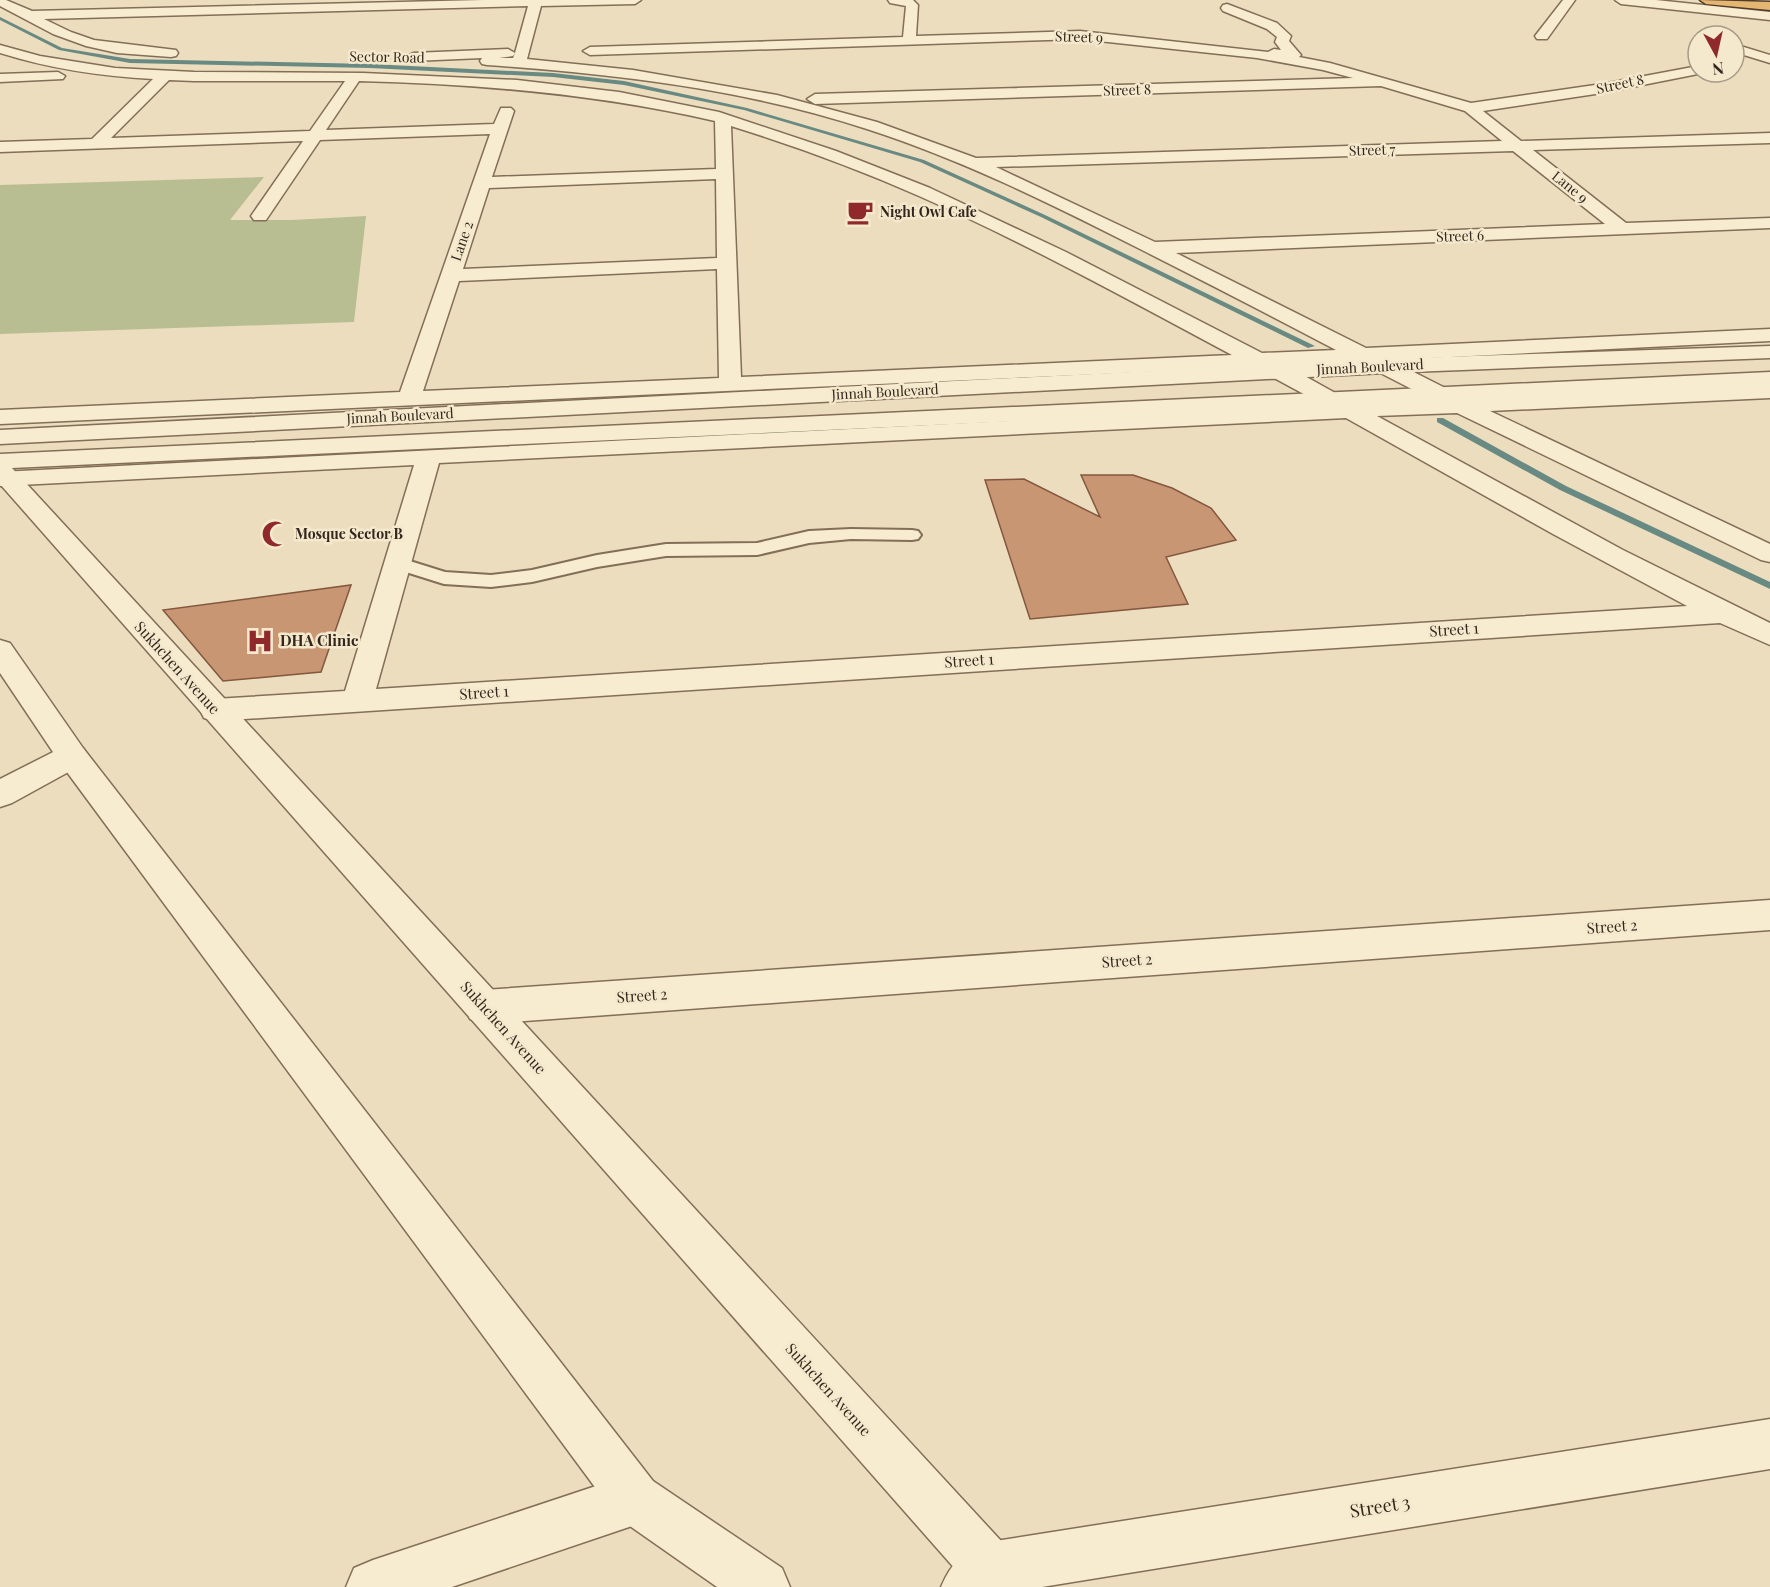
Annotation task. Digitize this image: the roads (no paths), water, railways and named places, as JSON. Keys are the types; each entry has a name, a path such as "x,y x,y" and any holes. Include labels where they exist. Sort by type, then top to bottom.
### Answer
{"highway":[{"path":"1706,0 1770,6"}],"street":[{"path":"33,15 634,0"},
{"path":"894,0 908,3 923,0"},
{"path":"1542,36 1569,0"},
{"path":"1621,0 1770,16"},
{"path":"536,1 520,58 556,52"},
{"path":"0,2 33,15 66,35 82,41 136,50 189,53"},
{"path":"908,3 912,5 909,40"},
{"path":"1227,8 1272,26 1284,36 1282,42 1294,55 1257,54"},
{"name":"Street 9","path":"579,51 1080,35 1257,54 1325,66 1382,82"},
{"path":"0,49 44,62 146,73 355,77 514,85 636,99 723,118 881,172 951,202 1053,251 1354,412 1446,466 1723,613 1770,635"},
{"path":"1746,52 1770,59"},
{"name":"Sector Road","path":"406,57 520,58 651,75 780,100"},
{"path":"1752,70 1770,70"},
{"name":"Street 8","path":"1470,108 1565,95 1686,71"},
{"path":"0,78 146,73"},
{"path":"97,143 167,74"},
{"path":"260,216 355,77"},
{"name":"Street 8","path":"780,100 1382,82 1470,108 1518,145"},
{"name":"Lane 2","path":"410,397 514,85"},
{"path":"780,100 869,124 975,162 1462,406 1770,554"},
{"path":"723,118 730,385"},
{"path":"0,147 500,129"},
{"name":"Street 7","path":"975,162 1770,138"},
{"name":"Lane 9","path":"1518,145 1622,229"},
{"path":"482,183 724,174"},
{"name":"Street 6","path":"1150,248 1770,223"},
{"path":"451,275 727,263"},
{"path":"0,417 410,397 730,385 1770,335"},
{"name":"Jinnah Boulevard","path":"0,437 1385,366 1770,352"},
{"name":"Jinnah Boulevard","path":"285,456 1327,398 1770,379"},
{"path":"2,472 285,456 428,458 887,433 1770,391"},
{"path":"297,422 311,403"},
{"path":"357,701 428,458"},
{"name":"Sukhchen Avenue","path":"2,472 484,1007 988,1581"},
{"name":"Street 1","path":"215,710 1723,613"},
{"path":"0,650 72,756 634,1499 763,1587"},
{"path":"0,794 72,756"},
{"name":"Street 2","path":"484,1007 1770,915"},
{"name":"Street 3","path":"988,1581 1770,1444"},
{"path":"373,1587 634,1499"}],"lane":[{"path":"397,563 444,578 491,581 532,576 597,561 666,550 757,549 810,537 851,534 912,535"}],"waterway":[{"path":"0,18 61,49 130,61 370,66 553,75 624,83 745,109 922,161 1043,216 1311,346"},
{"path":"1440,420 1563,488 1770,586"}],"place":[{"name":"Night Owl Cafe","path":"860,212"},
{"name":"Mosque Sector B","path":"275,534"},
{"name":"DHA Clinic","path":"260,641"}]}
